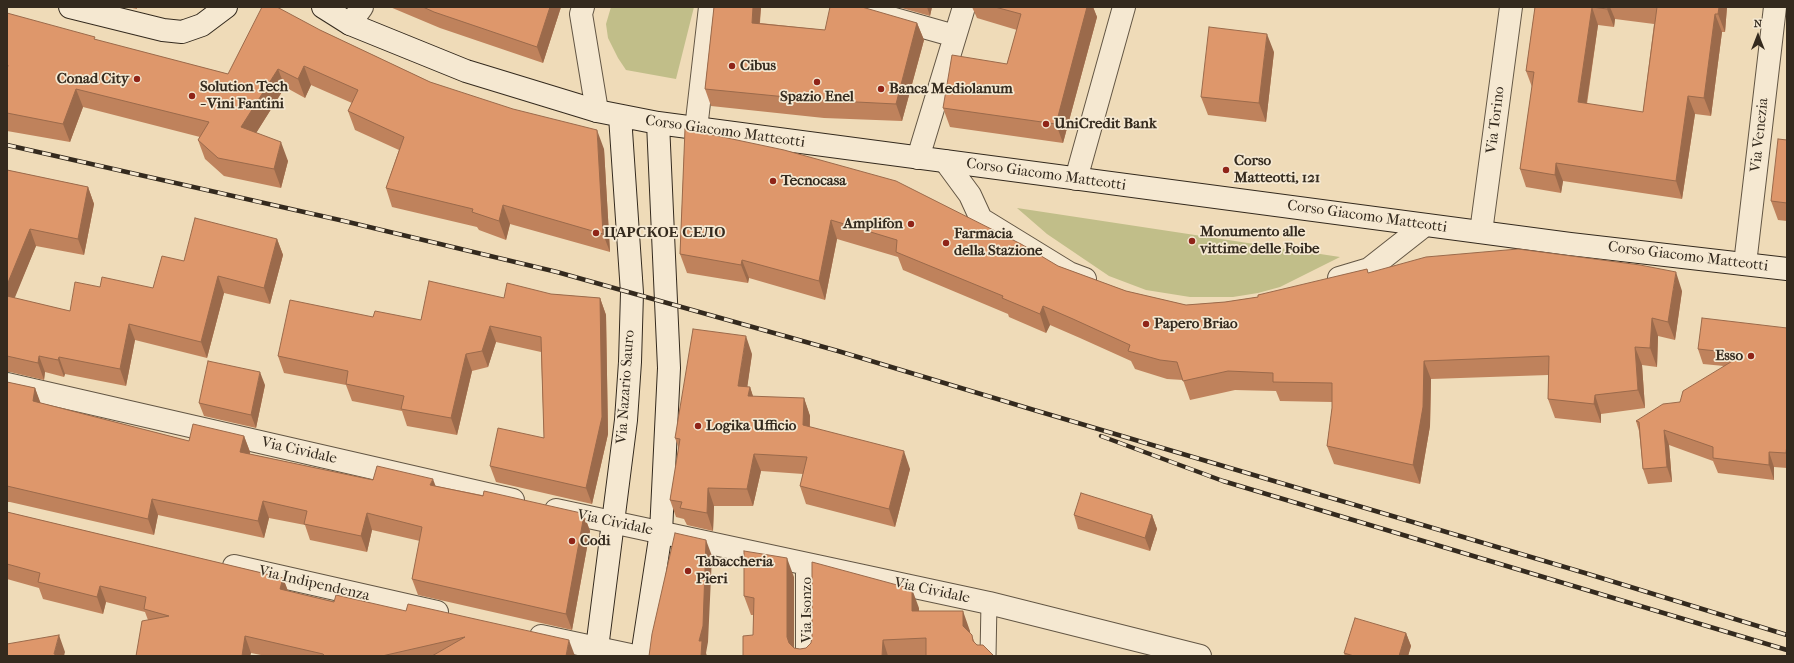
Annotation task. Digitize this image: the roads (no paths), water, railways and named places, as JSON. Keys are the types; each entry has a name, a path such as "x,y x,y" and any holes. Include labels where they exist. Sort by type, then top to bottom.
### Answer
{"street":[{"path":"70,7 162,30 182,32 202,26 226,7"},
{"name":"Corso Giacomo Matteotti","path":"323,7 356,16 466,71 597,111 658,123 1570,244 1787,269"},
{"path":"583,7 581,14 597,111"},
{"path":"696,129 710,7"},
{"path":"852,7 955,36"},
{"path":"918,158 964,7"},
{"path":"1076,179 1124,7"},
{"name":"Via Torino","path":"1481,232 1511,7"},
{"name":"Via Venezia","path":"1745,264 1775,7"},
{"name":"Via Nazario Sauro","path":"596,652 626,420 630,362 632,293 620,116"},
{"path":"642,656 661,532 669,368 658,123"},
{"path":"945,161 970,195 981,219 1069,273 1103,286"},
{"path":"1319,284 1369,268 1425,225"},
{"name":"Via Cividale","path":"7,384 613,522 989,603 1200,656"},
{"name":"Via Indipendenza","path":"217,562 457,617"},
{"name":"Via Isonzo","path":"807,564 807,656"},
{"path":"519,631 596,652 635,656"}],"lane":[{"path":"988,656 989,603"}],"railway":[{"path":"7,145 344,221 557,272 838,351 1585,573 1787,635"},
{"path":"1101,436 1223,481 1787,650"}],"place":[{"name":"Cibus","path":"732,66"},
{"name":"Conad City","path":"137,79"},
{"name":"Spazio Enel","path":"817,82"},
{"name":"Banca Mediolanum","path":"881,89"},
{"name":"Solution Tech - Vini Fantini","path":"192,96"},
{"name":"UniCredit Bank","path":"1046,124"},
{"name":"Corso Matteotti, 121","path":"1226,170"},
{"name":"Tecnocasa","path":"773,181"},
{"name":"Amplifon","path":"911,224"},
{"name":"ЦАРСКОЕ СЕЛО","path":"596,233"},
{"name":"Monumento alle vittime delle Foibe","path":"1192,241"},
{"name":"Farmacia della Stazione","path":"946,243"},
{"name":"Papero Briao","path":"1146,324"},
{"name":"Esso","path":"1751,356"},
{"name":"Logika Ufficio","path":"698,426"},
{"name":"Codi","path":"572,541"},
{"name":"Tabaccheria Pieri","path":"688,571"}]}
